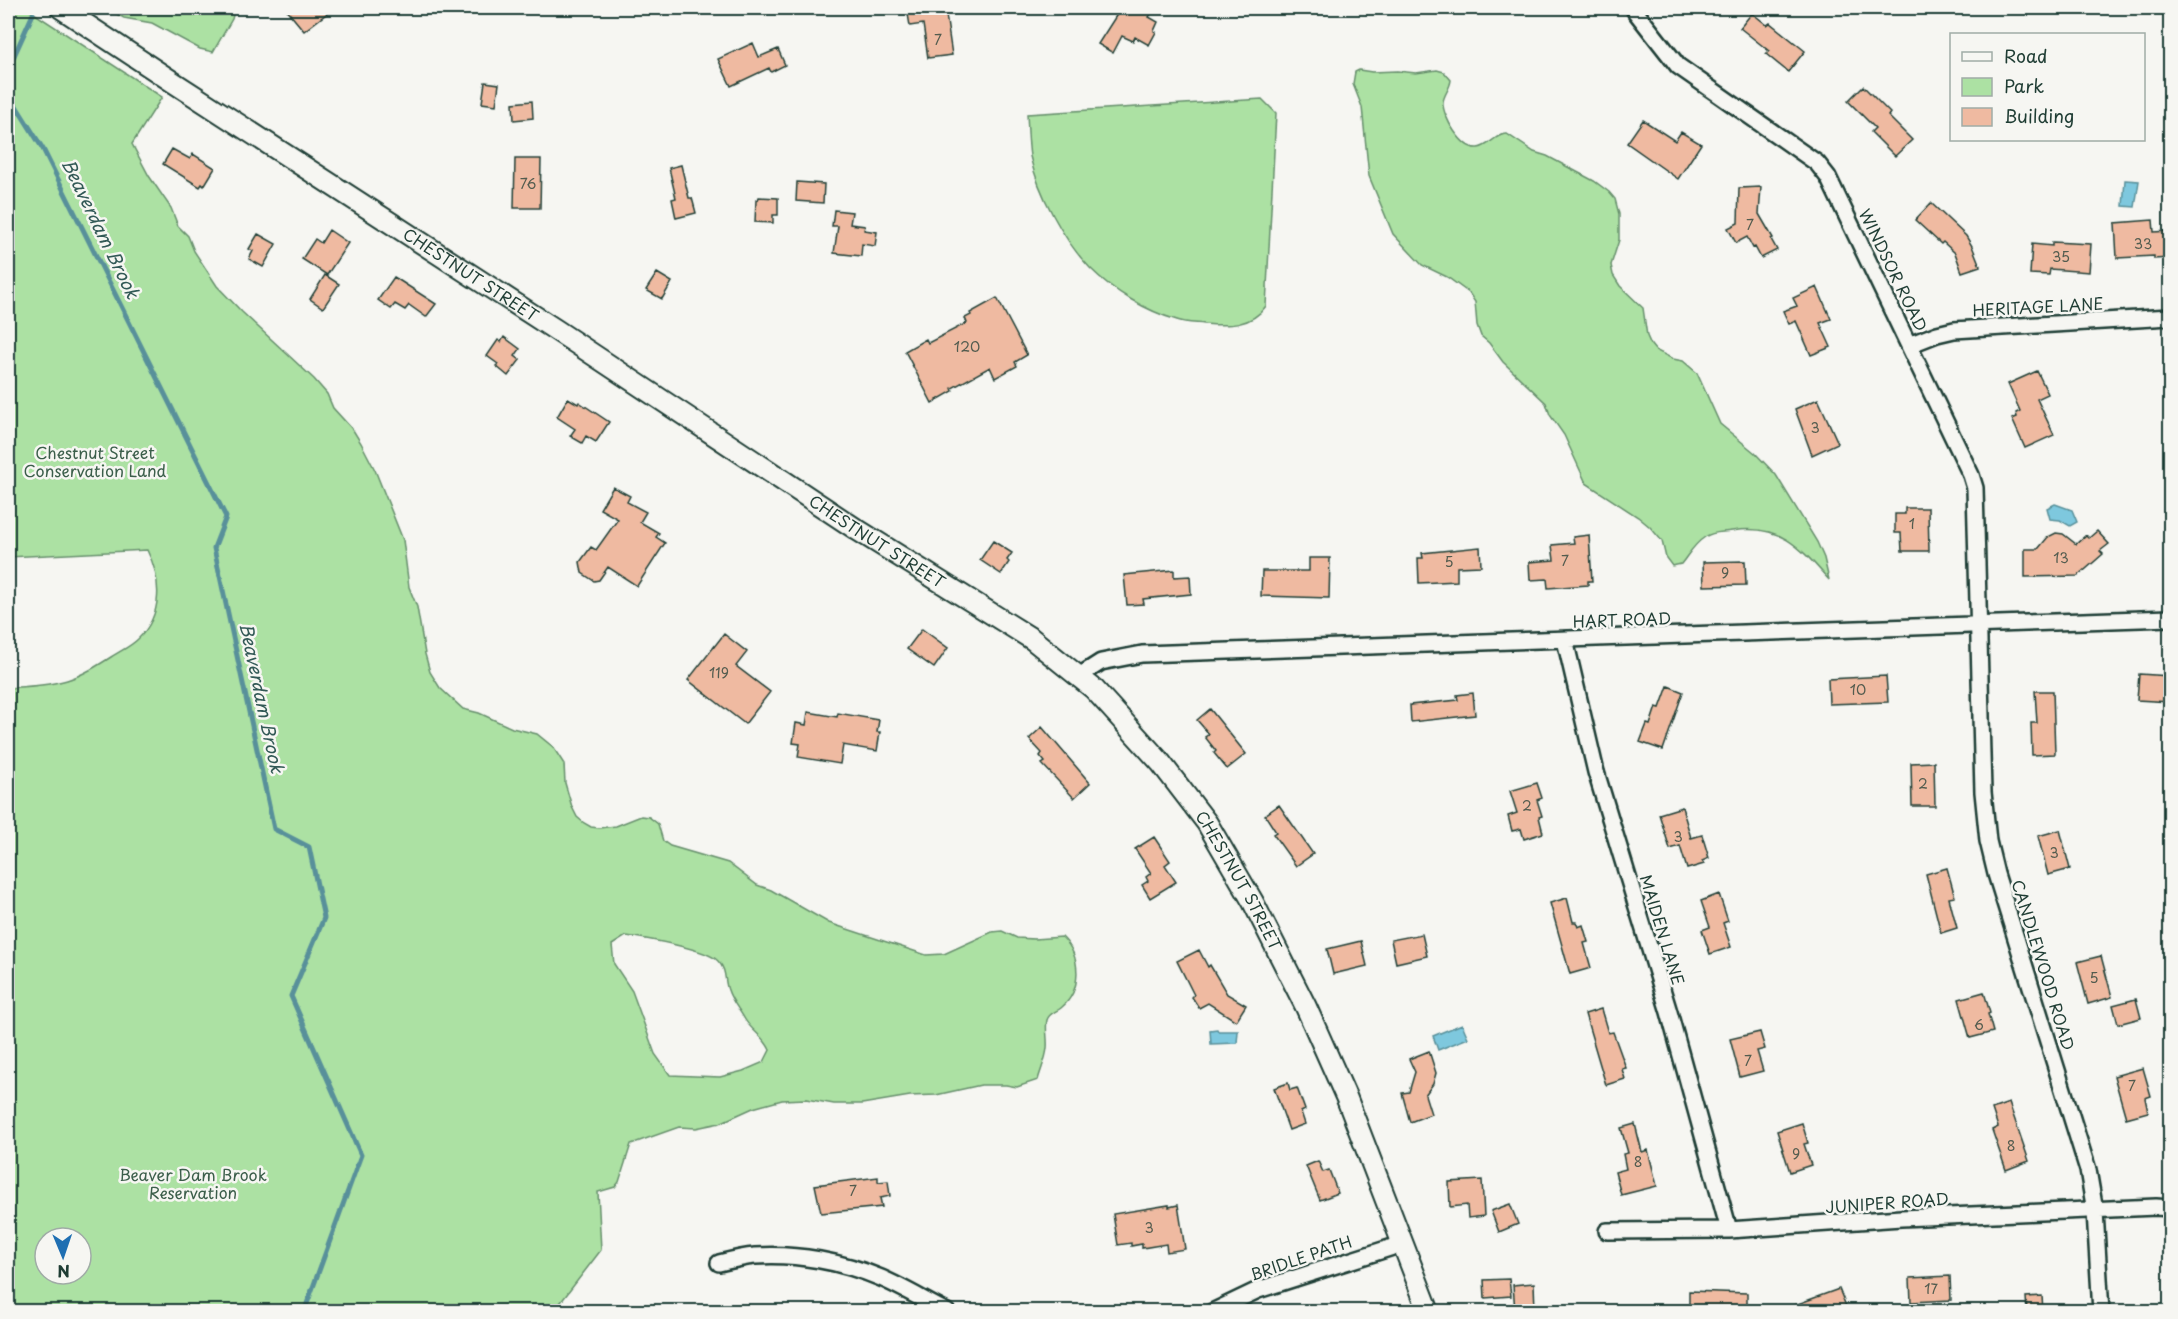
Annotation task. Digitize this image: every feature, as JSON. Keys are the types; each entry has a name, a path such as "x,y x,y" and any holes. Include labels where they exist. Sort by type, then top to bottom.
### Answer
{"street":[{"name":"CHESTNUT STREET","path":"62,8 565,336 837,517 1032,639 1094,688 1161,763 1201,814 1253,902 1306,1007 1347,1099 1429,1311"},
{"name":"WINDSOR ROAD","path":"1635,11 1678,66 1817,163 1828,177 1973,479 1978,625"},
{"name":"HERITAGE LANE","path":"1909,345 1954,330 2170,317"},
{"name":"HART ROAD","path":"1079,676 1101,662 1142,654 2170,618"},
{"name":"CANDLEWOOD ROAD","path":"1978,625 1983,792 1988,841 2035,1002 2088,1170 2095,1211 2101,1311"},
{"name":"MAIDEN LANE","path":"1565,640 1596,772 1669,1012 1729,1230"},
{"name":"JUNIPER ROAD","path":"1607,1231 1729,1230 1901,1218 2170,1208"},
{"name":"BRIDLE PATH","path":"1212,1311 1258,1290 1402,1244"},
{"path":"719,1263 747,1257 776,1256 825,1262 880,1278 947,1311"}],"green space":[{"path":"8,8 26,8 162,97 132,144 149,176 171,208 178,226 188,236 194,251 217,286 314,379 327,394 333,408 353,430 361,443 375,470 403,540 409,587 417,607 425,654 430,672 440,688 463,709 479,713 512,728 537,734 553,747 564,764 565,783 572,807 577,817 584,823 599,828 616,826 641,816 649,817 658,824 663,841 670,846 728,863 757,885 771,890 829,923 926,955 944,954 992,932 1002,931 1017,938 1062,937 1073,953 1077,972 1076,982 1068,1001 1047,1020 1046,1052 1038,1080 1017,1087 981,1085 936,1095 910,1096 862,1104 834,1104 806,1099 782,1100 753,1108 720,1123 696,1128 679,1127 631,1144 619,1182 615,1187 598,1192 601,1250 554,1311 8,1311 8,688 45,685 79,676 138,639 152,619 158,597 155,573 147,550 8,557","holes":["626,936 702,952 718,961 723,968 733,1001 747,1023 770,1050 764,1062 720,1077 670,1075 655,1054 632,991 614,964 612,945"]},
{"path":"105,8 235,8 232,19 213,52 200,49 152,23 124,18"},
{"path":"1359,70 1416,73 1437,70 1444,72 1451,80 1443,102 1446,115 1454,131 1466,144 1478,148 1507,134 1534,152 1547,156 1594,181 1609,192 1615,199 1619,214 1619,240 1611,265 1613,275 1620,286 1643,308 1647,336 1651,345 1655,350 1673,359 1683,361 1697,373 1720,424 1755,453 1776,475 1817,542 1824,558 1829,580 1788,540 1776,534 1749,529 1718,532 1705,537 1681,564 1672,566 1666,558 1662,541 1650,527 1586,483 1546,403 1503,362 1481,336 1477,325 1475,302 1469,293 1447,277 1422,265 1393,234 1369,176 1362,107 1353,84 1355,72"},
{"path":"1262,99 1276,113 1266,306 1260,313 1246,321 1230,325 1180,321 1130,299 1090,268 1053,216 1039,185 1030,156 1027,114"}],"water":[{"path":"2125,180 2139,181 2135,207 2123,206"},
{"path":"2055,504 2072,510 2077,522 2070,526 2060,520 2050,519 2047,508"},
{"path":"1462,1024 1468,1038 1438,1050 1433,1036"},
{"path":"1217,1029 1218,1031 1238,1031 1237,1043 1211,1044 1210,1030"}],"building":[{"path":"285,8 334,8 304,31"},
{"path":"907,8 945,8 952,55 928,58 923,24 910,26"},
{"path":"1121,8 1155,8 1149,17 1158,22 1149,45 1135,37 1133,41 1122,36 1113,53 1098,44"},
{"path":"1752,13 1767,25 1770,23 1805,51 1788,72 1766,54 1769,51 1740,28"},
{"path":"753,43 759,57 778,49 785,65 771,72 769,68 731,86 718,59"},
{"path":"485,82 499,84 496,105 482,103"},
{"path":"1863,86 1890,113 1888,116 1912,140 1895,156 1871,132 1875,128 1848,101"},
{"path":"532,101 533,118 514,120 513,103"},
{"path":"1643,120 1675,141 1681,132 1701,144 1678,179 1627,143"},
{"path":"172,149 190,159 193,154 215,168 204,186 202,184 200,187 163,164"},
{"path":"515,159 541,159 540,208 514,208"},
{"path":"681,165 689,198 692,198 696,213 676,218 672,199 676,198 669,168"},
{"path":"797,182 824,184 823,203 796,201"},
{"path":"1761,187 1759,214 1777,250 1761,258 1747,237 1736,243 1728,228 1738,223 1739,188"},
{"path":"759,197 778,198 778,215 773,215 773,223 755,222 756,200"},
{"path":"1931,203 1966,236 1980,266 1962,272 1955,253 1943,242 1941,244 1915,220"},
{"path":"834,210 852,212 850,224 865,226 864,230 877,232 875,246 862,244 861,256 834,253 838,226 832,226"},
{"path":"2153,220 2154,232 2170,231 2170,258 2154,259 2154,256 2117,258 2115,223"},
{"path":"329,230 348,243 327,275 302,259 315,239 321,243"},
{"path":"258,234 276,244 263,267 249,259 253,251 249,249"},
{"path":"2052,242 2091,244 2089,272 2050,269 2049,275 2030,274 2032,244 2052,246"},
{"path":"657,273 672,282 662,299 646,290"},
{"path":"325,275 339,284 323,308 310,299"},
{"path":"394,277 436,304 426,317 409,305 405,310 395,304 391,309 378,300"},
{"path":"1817,287 1831,319 1820,323 1831,347 1811,355 1796,321 1789,324 1783,311 1797,306 1793,298"},
{"path":"997,298 1027,355 1015,362 1017,366 995,378 990,367 952,388 953,391 932,403 905,351 926,339 928,343 967,323 965,318 971,315 970,313"},
{"path":"504,337 520,349 515,356 520,360 508,376 487,356 498,340 501,342"},
{"path":"2037,371 2048,394 2037,399 2054,435 2025,448 2012,419 2017,417 2016,413 2020,411 2008,384"},
{"path":"568,398 578,404 579,402 609,422 596,442 586,436 582,443 570,436 575,429 557,417"},
{"path":"1818,399 1838,443 1812,455 1795,409"},
{"path":"613,487 630,496 627,502 646,512 640,522 659,533 656,537 665,543 637,586 608,567 599,580 594,581 582,573 580,562 591,547 596,550 618,519 600,509"},
{"path":"1905,508 1928,508 1929,551 1902,551 1901,533 1895,533 1895,514 1905,514"},
{"path":"2097,531 2109,544 2100,551 2103,554 2078,576 2025,577 2025,549 2038,549 2048,537 2056,533 2063,534 2076,544 2086,535 2089,538"},
{"path":"1589,535 1592,581 1588,581 1588,585 1548,588 1547,579 1530,580 1529,562 1554,560 1552,545 1574,543 1573,537"},
{"path":"993,541 1012,553 1001,574 980,560"},
{"path":"1480,547 1481,566 1457,567 1457,581 1419,583 1418,558 1423,558 1422,553"},
{"path":"1309,558 1330,558 1329,598 1261,596 1262,571 1309,571"},
{"path":"1745,561 1746,585 1704,586 1703,562"},
{"path":"1174,570 1174,577 1190,576 1191,594 1143,599 1144,604 1127,605 1124,575"},
{"path":"922,629 948,648 934,668 907,649"},
{"path":"724,634 747,652 736,666 770,692 745,724 688,680"},
{"path":"2139,674 2170,676 2170,702 2137,700"},
{"path":"1886,676 1888,702 1829,704 1828,679"},
{"path":"1668,686 1683,692 1663,750 1640,742 1647,724 1650,725 1656,707 1660,708"},
{"path":"2035,691 2053,691 2055,754 2032,755 2031,723 2037,723"},
{"path":"1473,693 1475,715 1411,722 1410,705 1458,700 1457,695"},
{"path":"1210,709 1246,754 1227,769 1205,737 1209,734 1197,720"},
{"path":"808,712 837,717 838,713 879,720 877,751 843,745 840,764 798,757 800,744 793,743 796,723 806,725"},
{"path":"1042,727 1090,783 1074,798 1042,764 1045,762 1040,756 1042,753 1029,739"},
{"path":"1934,762 1935,806 1912,806 1911,763"},
{"path":"1537,783 1542,798 1537,800 1542,816 1539,817 1543,833 1524,839 1521,829 1512,831 1508,816 1517,813 1510,791"},
{"path":"1279,805 1313,854 1296,866 1273,834 1276,832 1265,815"},
{"path":"1682,807 1691,838 1702,835 1709,858 1702,861 1704,864 1687,869 1680,846 1670,849 1659,814"},
{"path":"2060,830 2070,869 2048,875 2038,836"},
{"path":"1154,837 1170,861 1165,865 1176,882 1150,898 1142,885 1148,881 1146,877 1151,873 1135,849"},
{"path":"1947,868 1955,897 1949,898 1957,928 1941,933 1926,874"},
{"path":"1719,894 1728,921 1723,923 1731,947 1710,954 1702,930 1710,927 1701,901"},
{"path":"1567,898 1573,922 1576,922 1578,927 1583,925 1588,942 1584,943 1591,968 1570,974 1550,903"},
{"path":"1422,934 1427,956 1396,963 1391,940"},
{"path":"1361,941 1367,966 1333,974 1327,949"},
{"path":"1199,950 1227,994 1246,1005 1236,1021 1208,1003 1199,1008 1192,997 1194,995 1177,961"},
{"path":"2101,956 2112,997 2088,1004 2077,962"},
{"path":"1984,992 1993,1032 1970,1038 1959,999"},
{"path":"2136,999 2141,1018 2118,1024 2113,1005"},
{"path":"1601,1009 1608,1033 1613,1032 1626,1068 1622,1069 1625,1079 1606,1085 1585,1014"},
{"path":"1760,1032 1765,1049 1757,1051 1763,1071 1740,1077 1730,1039"},
{"path":"1429,1051 1436,1073 1433,1084 1425,1095 1431,1114 1410,1122 1402,1093 1409,1092 1415,1072 1409,1059"},
{"path":"2143,1068 2151,1096 2145,1098 2148,1112 2126,1118 2114,1076"},
{"path":"1288,1083 1290,1090 1297,1088 1305,1110 1301,1112 1305,1124 1289,1130 1274,1088"},
{"path":"2009,1103 2029,1161 2006,1170 1992,1130 1998,1127 1992,1109"},
{"path":"1802,1123 1808,1143 1804,1144 1811,1165 1790,1172 1777,1131"},
{"path":"1635,1124 1642,1152 1648,1150 1657,1186 1621,1195 1615,1172 1626,1169 1623,1154 1628,1153 1621,1128"},
{"path":"1318,1161 1323,1172 1329,1170 1338,1193 1320,1200 1306,1166"},
{"path":"878,1177 878,1182 888,1181 890,1196 880,1198 882,1207 821,1213 815,1185"},
{"path":"1482,1180 1484,1216 1468,1218 1467,1205 1450,1207 1449,1182"},
{"path":"1510,1204 1518,1224 1499,1232 1491,1211"},
{"path":"1169,1205 1169,1207 1178,1205 1185,1249 1167,1252 1166,1244 1142,1248 1142,1244 1118,1245 1113,1214"},
{"path":"1950,1276 1951,1300 1911,1302 1910,1278"},
{"path":"1509,1279 1511,1296 1485,1298 1484,1280"},
{"path":"1534,1283 1535,1311 1515,1311 1513,1285"},
{"path":"1839,1289 1848,1311 1781,1310"},
{"path":"1689,1291 1747,1293 1747,1310 1689,1311"},
{"path":"2042,1296 2043,1311 2027,1311 2026,1297"}],"waterway":[{"name":"Beaverdam Brook","path":"8,69 33,14"},
{"name":"Beaverdam Brook","path":"8,93 43,149 226,517 214,548 274,829 309,847 324,918 291,996 361,1155 304,1312"}],"park label":[{"name":"Chestnut Street Conservation Land","path":"95,462"},
{"name":"Beaver Dam Brook Reservation","path":"193,1184"}]}
